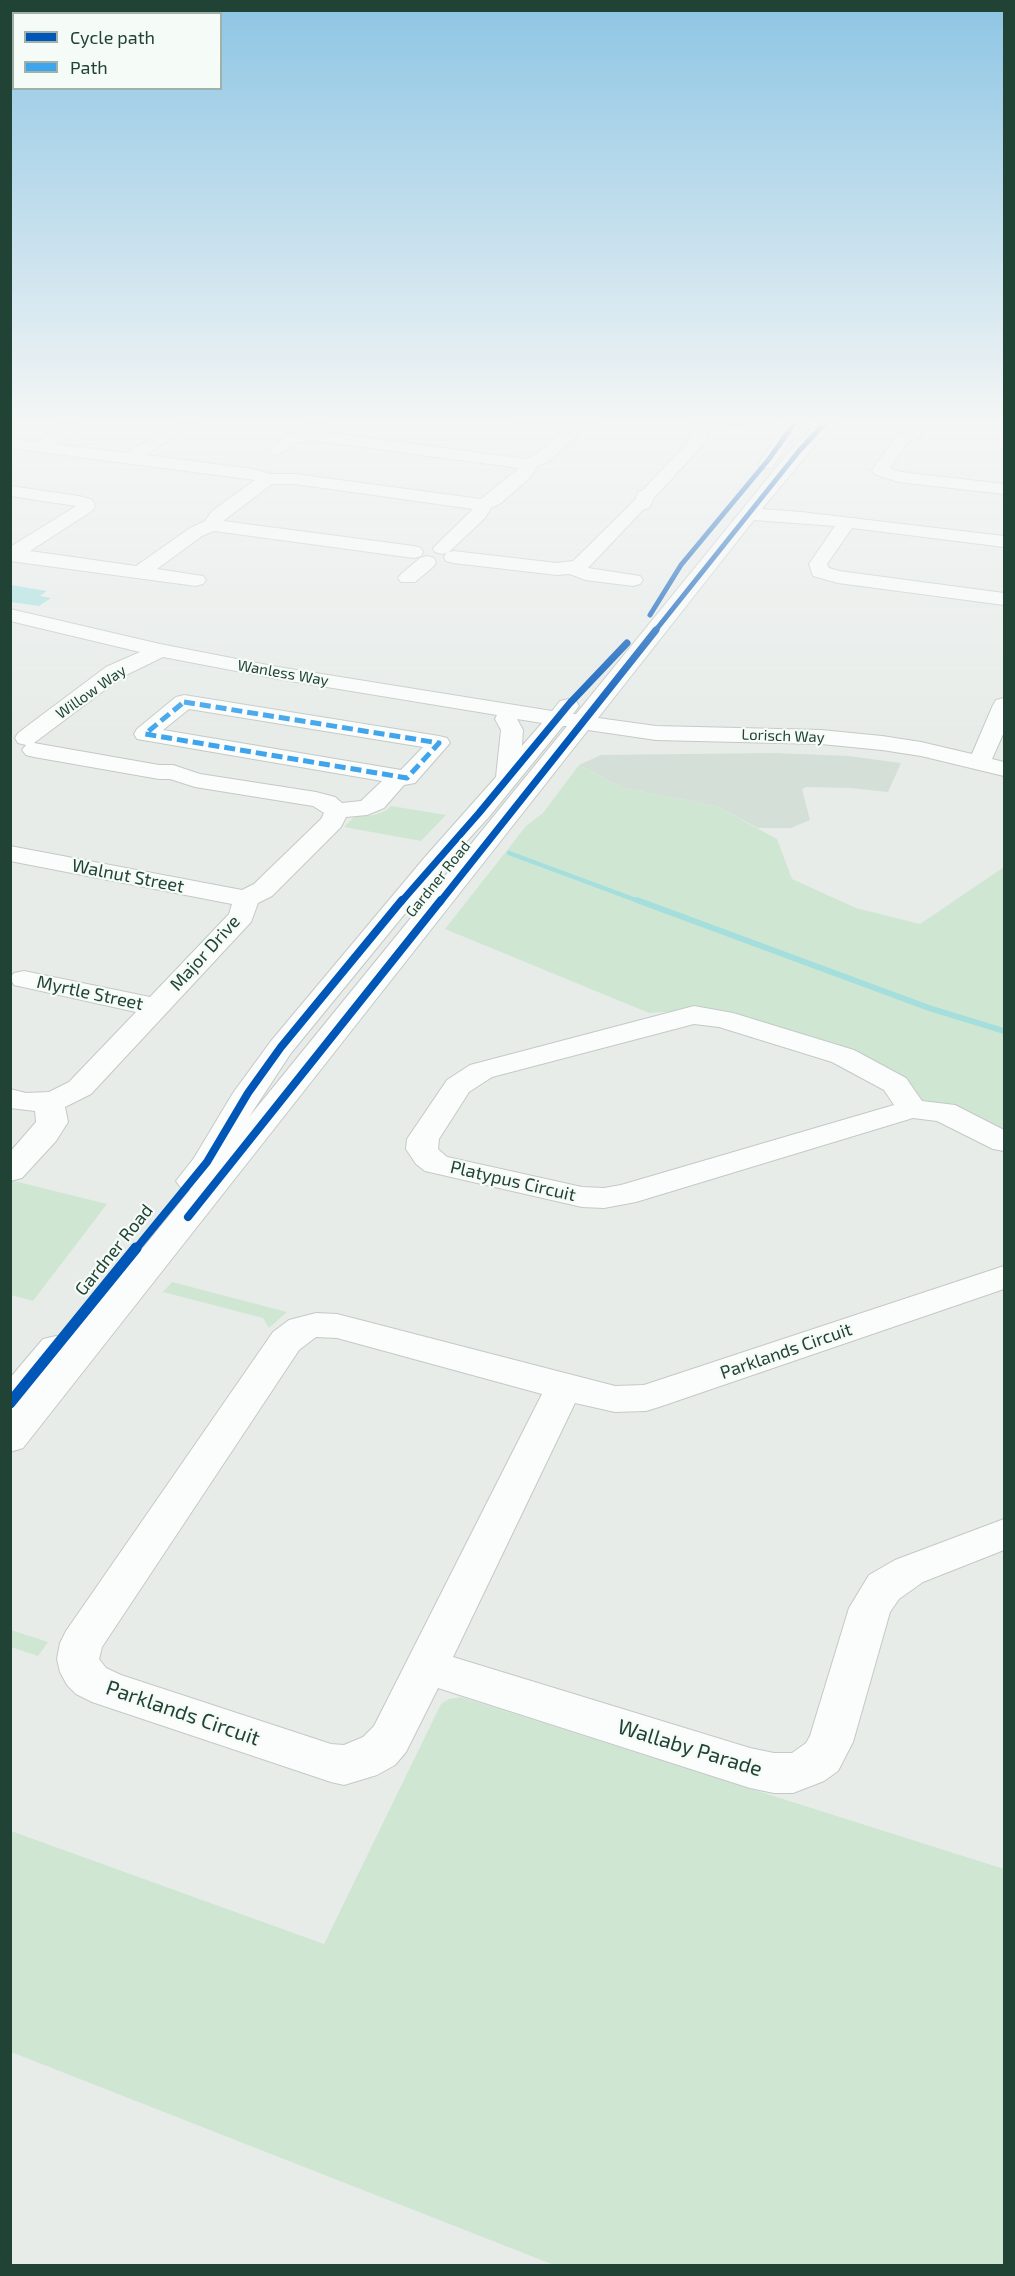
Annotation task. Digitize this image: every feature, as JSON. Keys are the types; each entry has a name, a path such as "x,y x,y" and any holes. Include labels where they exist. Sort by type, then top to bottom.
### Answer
{"street":[{"path":"12,554 54,527"},
{"path":"140,572 196,532 207,527"},
{"path":"226,527 420,557"},
{"path":"448,552 468,527"},
{"path":"408,578 424,548 557,569 573,568 580,565 617,527"},
{"name":"Gardner Road","path":"10,1438 558,754 569,720 650,615 681,565 712,527"},
{"name":"Gardner Road","path":"10,1403 207,1162 248,1093 281,1047 434,862 508,779 569,720 610,688 738,527"},
{"path":"844,527 818,564 820,572 838,577 1005,599"},
{"path":"882,527 1005,542"},
{"path":"922,527 1005,537"},
{"path":"12,554 196,580"},
{"path":"573,568 585,574 633,580"},
{"name":"Wanless Way","path":"10,615 153,654 569,720"},
{"name":"Wanless Way","path":"10,625 290,685 506,719 569,720"},
{"name":"Willow Way","path":"21,746 114,672 153,654"},
{"path":"610,688 616,716 631,729"},
{"path":"184,702 439,743 407,778 399,777 295,759 145,734 184,702"},
{"path":"978,762 986,750 1005,705"},
{"path":"506,719 512,730 508,779"},
{"name":"Lorisch Way","path":"569,720 656,733 852,740 921,749 1005,770"},
{"name":"Lorisch Way","path":"569,720 655,740"},
{"name":"Lorisch Way","path":"558,754 577,746 655,740 762,742 878,752 933,762 1005,780"},
{"path":"21,746 159,772 173,772 195,780 326,802 338,811 367,808 375,803 399,777"},
{"name":"Major Drive","path":"10,1098 25,1102 49,1101 63,1098 80,1088 242,916 246,899 264,890 332,822 338,811"},
{"name":"Walnut Street","path":"10,853 246,899"},
{"name":"Myrtle Street","path":"24,979 155,1007"},
{"name":"Platypus Circuit","path":"912,1109 895,1084 843,1056 723,1019 694,1015 481,1071 458,1086 423,1138 422,1149 427,1157 436,1164 582,1197 604,1198 624,1195 912,1109 944,1112 1005,1142"},
{"path":"11,1172 45,1134 52,1122 49,1101"},
{"name":"Parklands Circuit","path":"564,1387 427,1667 390,1739 379,1752 361,1761 345,1765 331,1764 107,1689 91,1682 82,1672 78,1659 81,1642 286,1341 302,1329 316,1325 337,1326 615,1399 646,1398 1005,1277"},
{"name":"Wallaby Parade","path":"427,1667 750,1768 774,1773 793,1773 808,1767 822,1757 831,1742 870,1608 884,1587 909,1571 1005,1534"}],"shaded area":[{"path":"775,753 848,756 901,763 888,792 851,788 806,787 802,789 810,820 791,828 758,828 716,806 623,788 579,765 601,755"}],"green space":[{"path":"579,765 623,788 716,806 777,839 792,879 856,908 920,924 1004,867 1004,1135 958,1110 925,1102 915,1097 908,1087 681,1011 649,1013 445,929 526,826 543,813"},
{"path":"391,806 446,815 421,841 344,827 354,817 374,815"},
{"path":"10,1180 107,1204 33,1301 11,1295"},
{"path":"172,1282 287,1312 269,1328 263,1318 163,1292"},
{"path":"11,1630 48,1642 38,1656 11,1647"},
{"path":"461,1697 1004,1869 1004,2265 554,2265 11,2052 11,1831 324,1944 441,1704 449,1699"}],"water":[{"path":"11,585 47,591 40,596 51,598 39,606 11,602"}],"waterway":[{"path":"509,853 641,902"},
{"path":"637,900 929,1008 1004,1031"}],"marked path":[{"path":"184,702 439,743 407,778 145,734 184,702"}],"cycle path":[{"path":"650,615 681,565 712,527"},
{"path":"188,1217 738,527"},
{"path":"10,1403 207,1162 248,1093 281,1047 434,862 479,813 570,703 627,643"}]}
